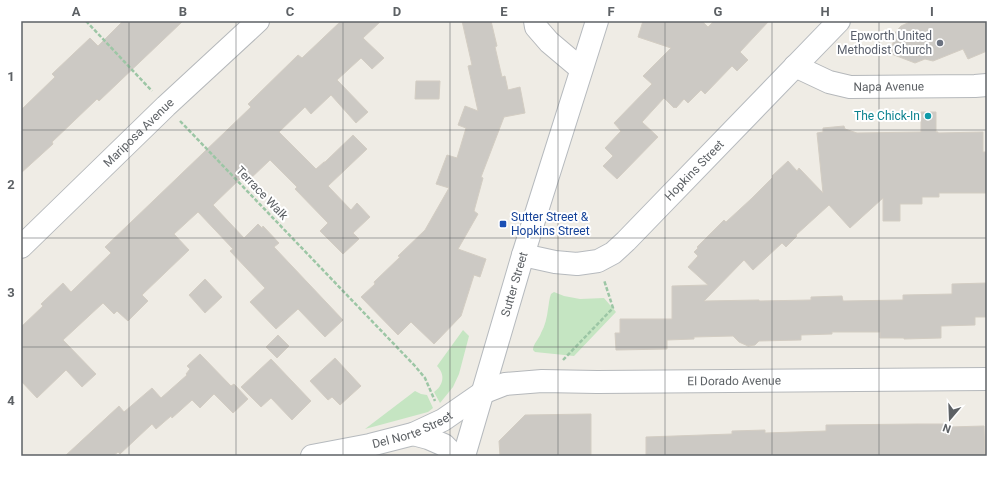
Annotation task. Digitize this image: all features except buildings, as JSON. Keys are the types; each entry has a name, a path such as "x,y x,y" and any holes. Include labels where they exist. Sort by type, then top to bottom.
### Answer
{"street":[{"name":"Mariposa Avenue","path":"21,247 166,106 258,21"},
{"path":"535,21 536,27 549,42 581,69"},
{"name":"Sutter Street","path":"464,456 523,255 597,21"},
{"name":"Hopkins Street","path":"523,255 555,262 577,264 598,261 613,253 839,21"},
{"name":"Napa Avenue","path":"795,66 829,82 850,87 987,85"},
{"name":"El Dorado Avenue","path":"482,393 505,384 542,381 597,382 987,379"},
{"name":"Del Norte Street","path":"312,456 370,445 413,434 443,420 482,393"},
{"path":"413,434 428,438 444,445 455,456"}],"path":[{"name":"Terrace Walk","path":"86,21 425,378"},
{"path":"542,381 613,308 598,261"}],"green space":[{"path":"554,292 564,296 580,299 604,298 616,312 574,356 535,352 533,350 544,327 550,296"},
{"path":"463,330 469,336 459,374 453,387 440,403 434,392 440,387 442,380 442,373 437,366"},
{"path":"415,391 427,395 433,408 428,412 365,429"}],"place":[{"name":"Epworth United Methodist Church","path":"940,43"},
{"name":"The Chick-In","path":"928,116"},
{"name":"Sutter Street & Hopkins Street","path":"503,224"}]}
